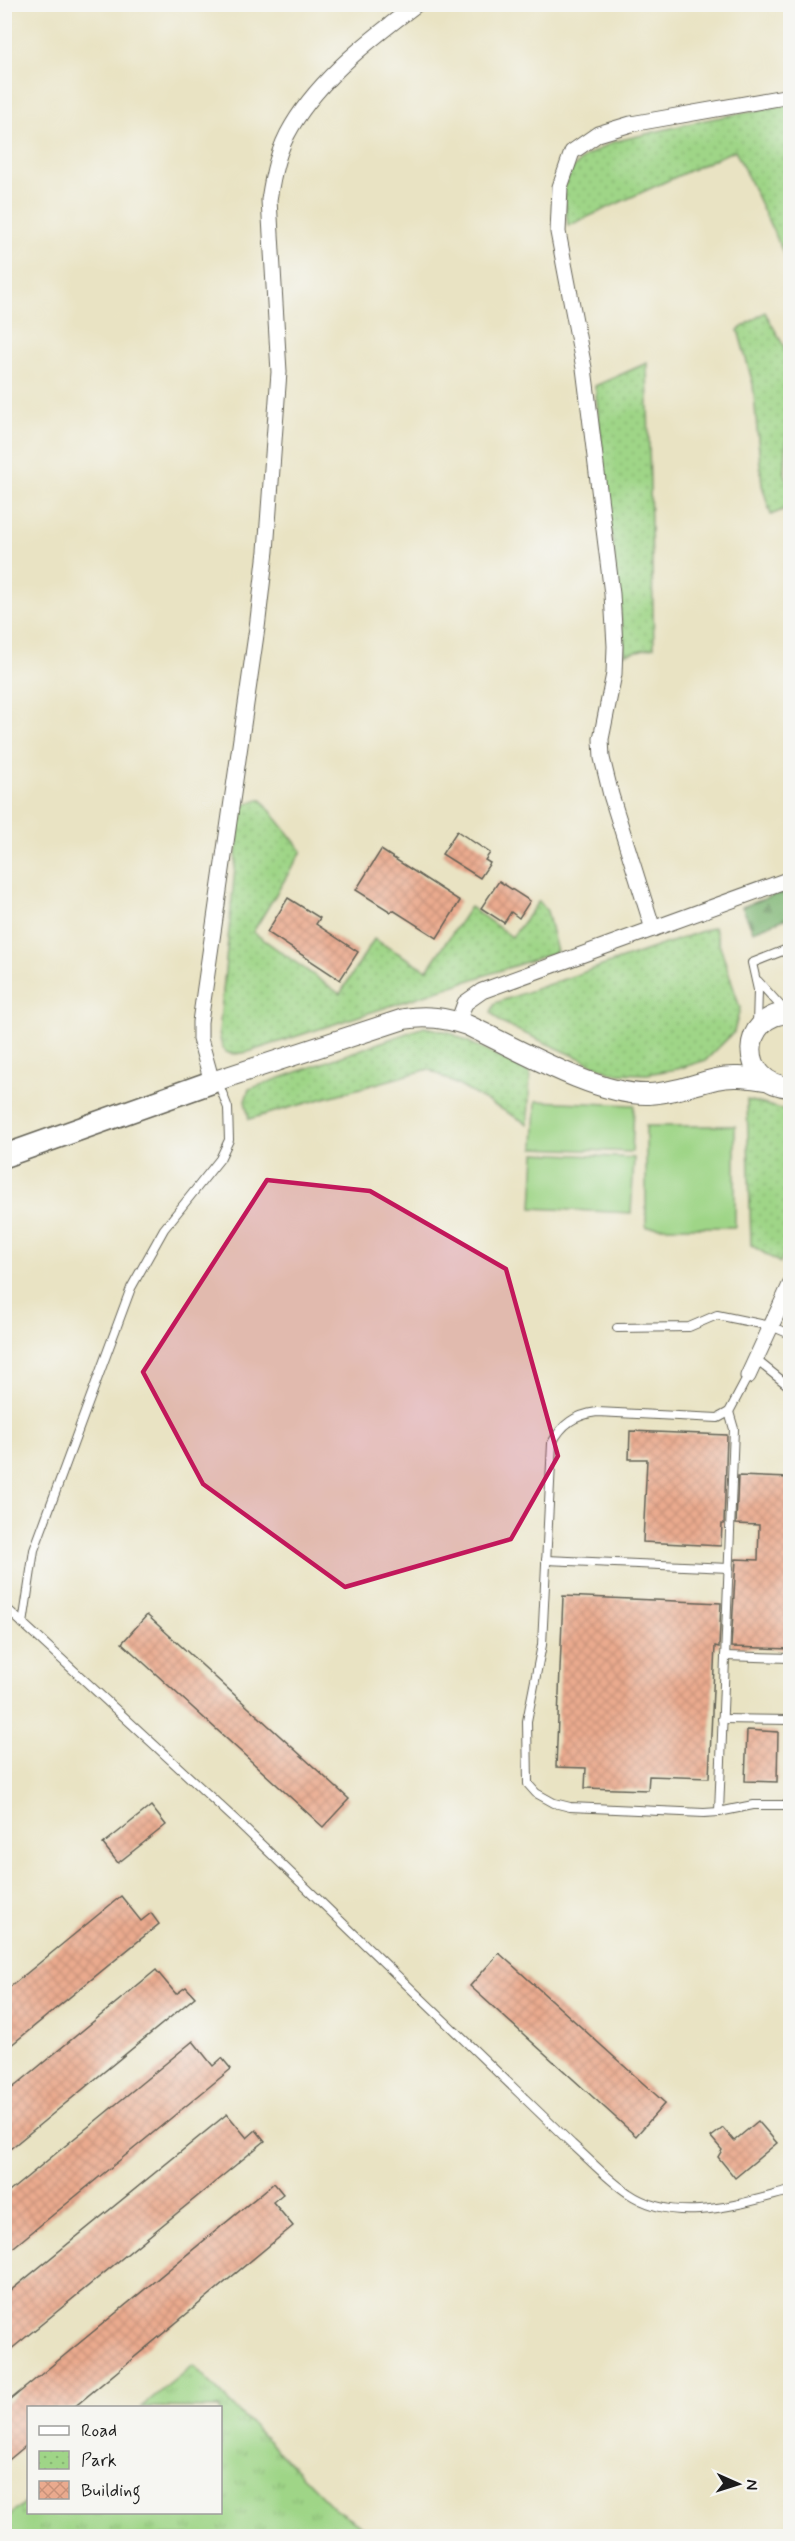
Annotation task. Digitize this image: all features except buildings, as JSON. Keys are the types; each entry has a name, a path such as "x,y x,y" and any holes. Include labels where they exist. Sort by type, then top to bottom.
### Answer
{"main road":[{"path":"4,1156 215,1081"}],"street":[{"path":"417,4 340,69 307,103 291,127 273,173 269,200 279,361 277,423 257,628 200,1022 201,1047 215,1081 404,1019 436,1017 458,1022 582,1079 625,1093 650,1094 673,1091 716,1079 747,1077 766,1080 777,1086 790,1088"},
{"path":"653,928 611,795 602,758 601,739 614,674 612,594 584,368 558,232 560,187 572,152 598,134 631,124 790,96"},
{"path":"458,1022 465,1003 482,991 790,879"},
{"path":"716,1079 745,1052 755,1033 770,1018 789,1013"},
{"path":"755,1033 751,1048 753,1060 758,1071 766,1080"},
{"path":"748,1376 790,1285"}],"lane":[{"path":"755,1033 759,1000 758,980 752,963 790,948"},
{"path":"758,980 789,1013"},
{"path":"23,1624 34,1550 131,1288 164,1229 220,1159 229,1140 228,1108 215,1081"},
{"path":"617,1328 689,1327 717,1315 771,1326 790,1334"},
{"path":"755,1359 790,1387"},
{"path":"748,1376 729,1412 718,1418 597,1412 580,1414 558,1431 552,1443 542,1645 527,1720 528,1784 536,1793 545,1798 570,1807 719,1812 753,1805 790,1804"},
{"path":"719,1812 734,1430 729,1412"},
{"path":"546,1560 729,1568"},
{"path":"4,1606 241,1825 572,2144 628,2193 654,2206 674,2210 700,2210 742,2203 790,2191"},
{"path":"725,1656 790,1658"},
{"path":"722,1719 790,1720"}],"highlighted area":[{"path":"267,1180 370,1191 506,1269 558,1456 511,1539 345,1587 203,1484 143,1372"}],"green space":[{"path":"790,104 790,267 735,150 568,226 563,189 572,169 586,156 613,142 700,121"},
{"path":"765,312 787,352 790,371 785,473 790,492 790,507 771,515 762,485 753,384 738,330"},
{"path":"647,363 654,647 625,654 595,386"},
{"path":"261,799 302,851 253,932 340,994 374,939 427,970 470,907 512,937 539,901 547,911 557,952 248,1052 235,1054 226,1052 219,1032 241,806"},
{"path":"790,889 790,917 753,931 742,907"},
{"path":"714,927 740,1008 734,1032 706,1060 677,1069 647,1074 613,1073 501,1023 491,1012 495,1003"},
{"path":"424,1027 449,1032 530,1073 528,1124 429,1069 249,1119 245,1101 249,1089"},
{"path":"747,1100 790,1111 790,1240 780,1263 751,1245"},
{"path":"536,1101 634,1105 632,1152 534,1148"},
{"path":"646,1126 735,1126 735,1227 646,1227"},
{"path":"535,1153 634,1158 631,1213 532,1208"},
{"path":"193,2365 335,2509 378,2536 5,2536 5,2520 27,2501 27,2514 222,2514 222,2406 142,2406"}]}
